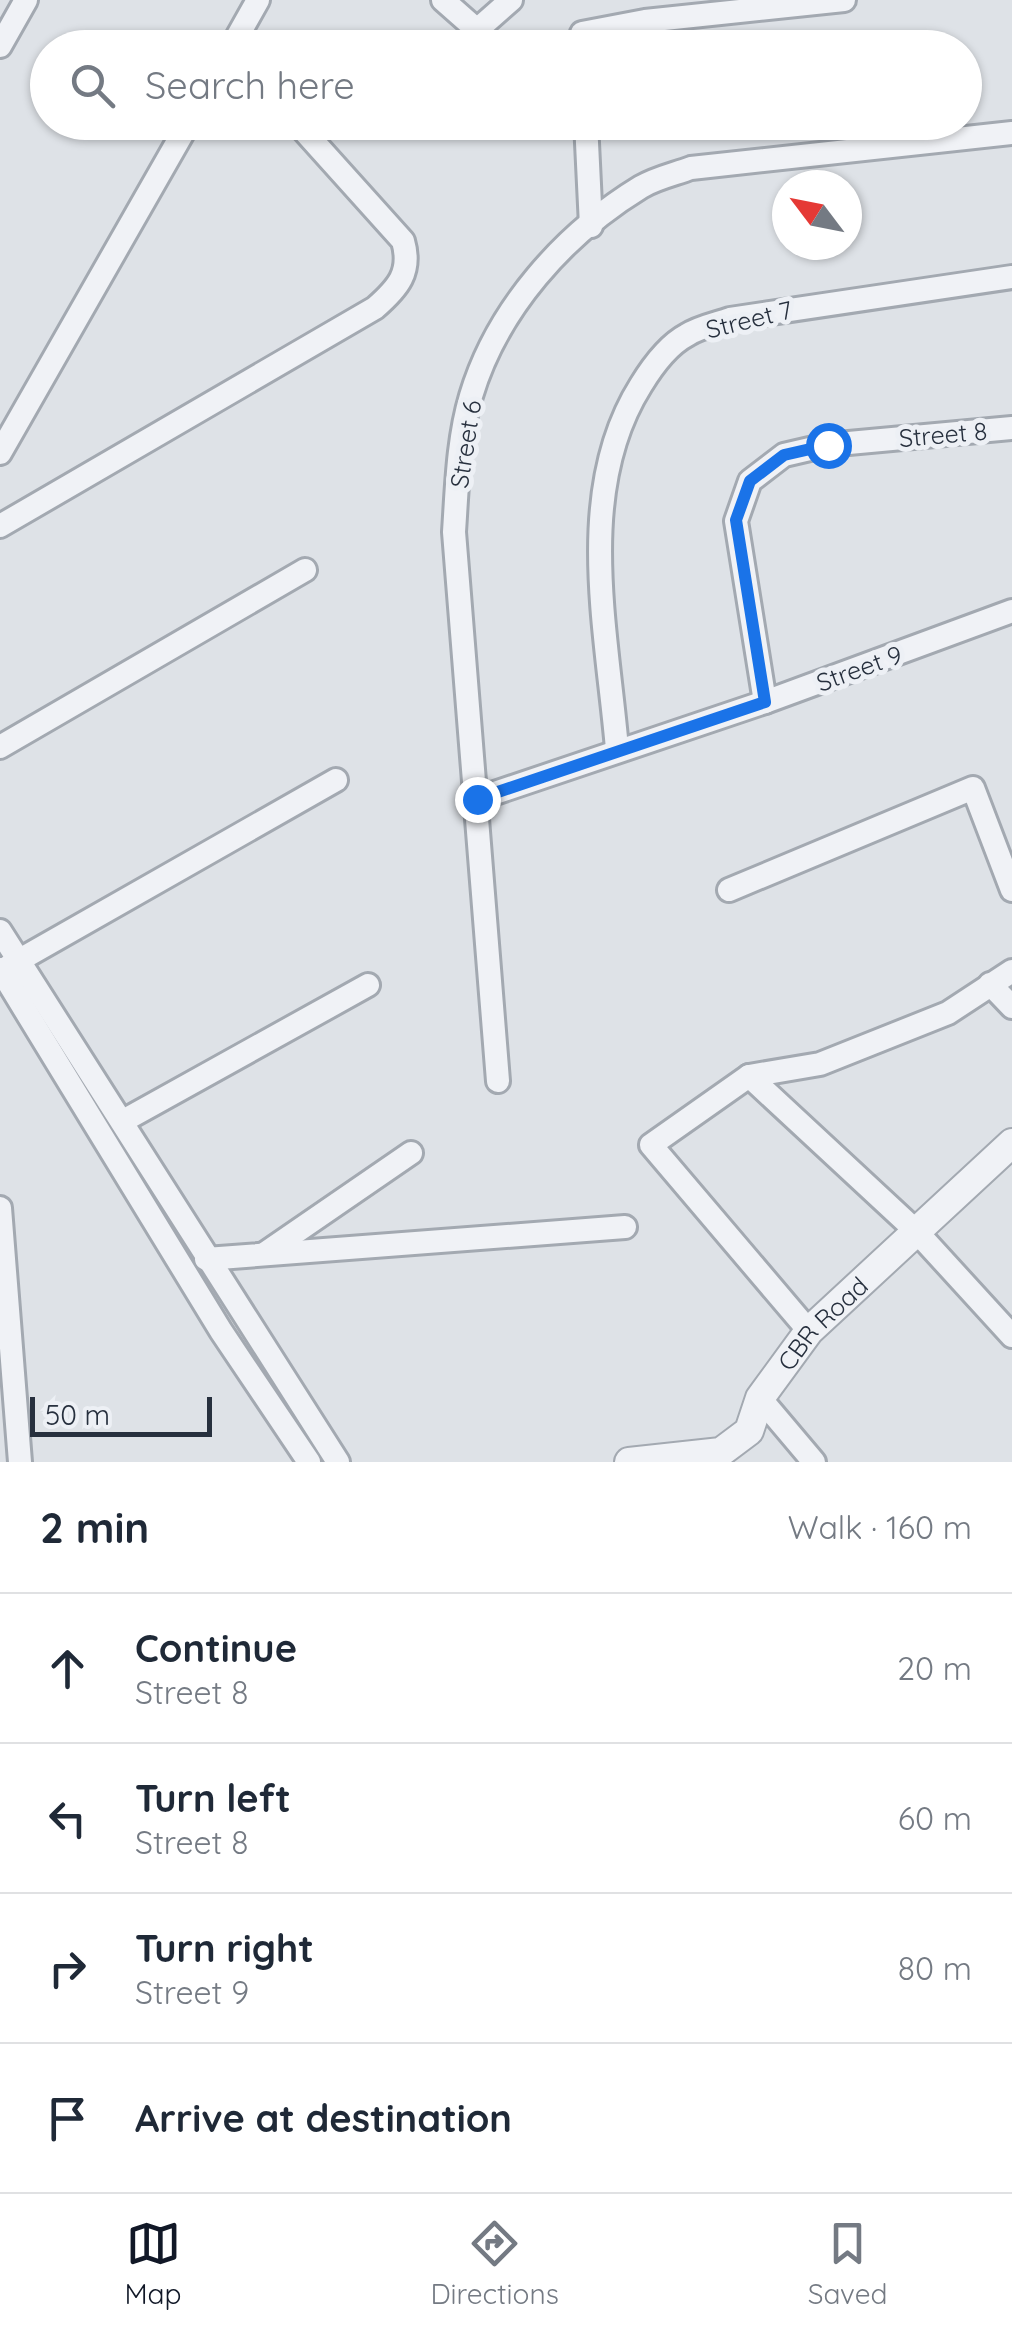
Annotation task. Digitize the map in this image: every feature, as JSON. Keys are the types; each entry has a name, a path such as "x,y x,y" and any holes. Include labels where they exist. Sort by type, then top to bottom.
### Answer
{"street":[{"path":"0,46 26,0"},
{"path":"241,30 258,0"},
{"path":"442,0 476,30 511,0"},
{"path":"598,30 645,21 844,0"},
{"name":"Street 6","path":"982,135 1012,132"},
{"path":"0,453 178,140"},
{"path":"0,526 375,308 398,288 408,260 403,242 312,140"},
{"path":"587,140 591,226"},
{"name":"Street 6","path":"498,1081 454,532 461,444 471,396 495,336 536,276 643,186 691,168 941,140"},
{"name":"Street 7","path":"617,749 601,552 605,469 624,412 652,366 685,335 730,319 1012,277"},
{"name":"Street 8","path":"765,702 736,520 750,481 784,455 828,445 1012,428"},
{"path":"0,747 305,570"},
{"name":"Street 9","path":"477,799 765,702 1012,611"},
{"path":"7,967 336,780"},
{"path":"729,890 973,788 1012,890"},
{"path":"0,930 7,967 220,1331 309,1462"},
{"path":"7,967 122,1122 338,1462"},
{"path":"809,1331 651,1145 749,1076 820,1064 948,1014 1012,971"},
{"path":"990,984 1012,1007"},
{"path":"122,1122 368,985"},
{"path":"749,1076 916,1231 1012,1336"},
{"name":"CBR Road","path":"629,1462 721,1452 749,1431 760,1398 809,1331 1012,1143"},
{"path":"261,1256 412,1153"},
{"path":"0,1208 20,1462"},
{"path":"206,1259 624,1226"},
{"path":"760,1398 814,1462"}],"route":[{"path":"477,799 765,702 736,520 750,481 784,455 828,445"}]}
